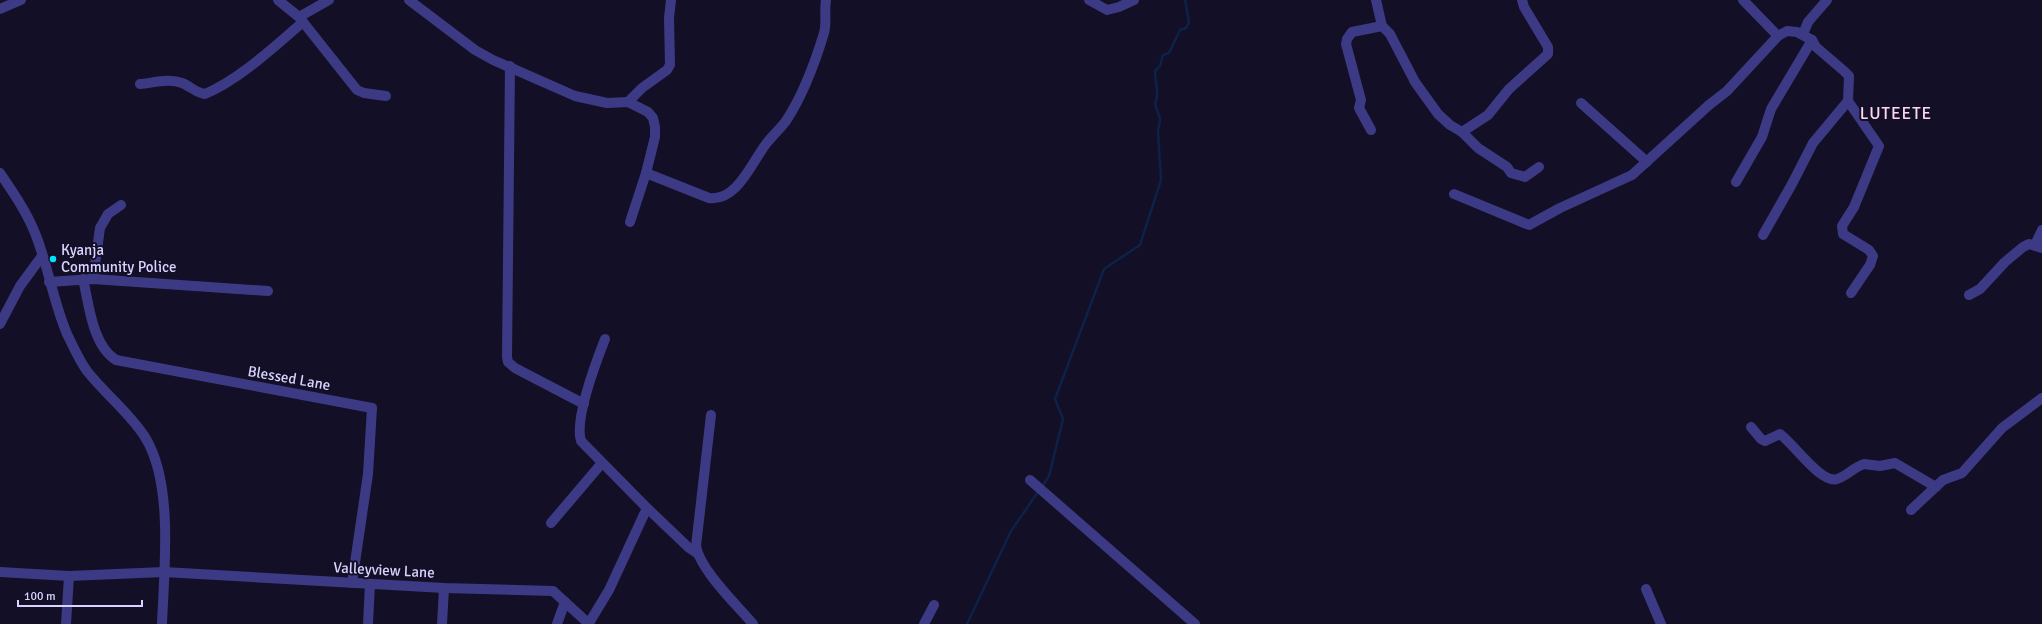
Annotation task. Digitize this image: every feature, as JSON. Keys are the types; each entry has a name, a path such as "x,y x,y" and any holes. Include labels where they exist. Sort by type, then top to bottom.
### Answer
{"street":[{"path":"0,9 21,0"},
{"path":"278,0 301,20 357,90 364,93 386,96"},
{"path":"140,84 181,82 200,93 205,94 234,78 275,46 301,20 329,0"},
{"path":"409,0 475,50 585,99 607,103 628,102 648,112 653,118 655,137 646,173 630,222"},
{"path":"628,102 642,88 667,70 670,65 669,18 671,0"},
{"path":"646,173 709,198 719,199 729,192 751,168 766,144 781,127 797,103 824,33 826,0"},
{"path":"1089,0 1107,10 1119,7 1134,0"},
{"path":"1376,0 1382,26 1390,34 1415,82 1438,114 1450,126 1462,132 1478,148 1507,167 1513,174 1525,177 1539,167"},
{"path":"1462,132 1488,115 1509,89 1548,54 1548,47 1524,7 1522,0"},
{"path":"1743,0 1778,36"},
{"path":"1803,34 1808,22 1827,0"},
{"path":"1371,130 1359,108 1362,100 1346,44 1346,39 1352,32 1382,26"},
{"path":"1454,194 1528,225 1560,208 1628,178 1727,91 1778,36 1787,32 1803,34 1812,40 1818,50 1847,74 1850,83 1848,102 1813,143 1792,184 1762,235"},
{"path":"1736,182 1762,137 1772,107 1812,40"},
{"path":"510,66 507,357 515,368 584,404"},
{"path":"1848,102 1879,146 1854,207 1842,226 1844,234 1869,250 1873,256 1870,265 1851,293"},
{"path":"1581,103 1647,162"},
{"path":"0,173 24,211 35,233 49,282 67,333 87,371 135,423 145,437 151,450 162,486 164,510 162,624"},
{"path":"88,279 100,228 108,214 121,205"},
{"path":"1969,295 1980,289 2015,252 2029,244 2038,246 2042,230"},
{"path":"0,324 20,286 42,256"},
{"path":"49,282 88,279 268,291"},
{"name":"Blessed Lane","path":"88,279 98,336 107,353 116,360 372,408 368,474 352,583"},
{"path":"605,339 595,366 584,404 579,436 581,442 647,508 688,547 697,553 716,582 754,624"},
{"path":"1911,510 1943,480 1962,473 1999,431 2042,398"},
{"path":"697,553 696,546 711,415"},
{"path":"1751,427 1761,439 1765,441 1780,434 1814,469 1832,479 1838,479 1864,464 1880,466 1895,463 1936,487"},
{"path":"551,523 602,463"},
{"path":"1030,480 1195,624"},
{"path":"589,623 609,590 647,508"},
{"name":"Valleyview Lane","path":"0,572 69,576 164,572 444,588 553,591 589,623"},
{"path":"66,624 69,576"},
{"path":"368,624 370,584"},
{"path":"442,624 444,588"},
{"path":"1646,589 1661,624"},
{"path":"556,624 565,602"},
{"path":"924,624 934,605"}],"waterway":[{"path":"1041,488 1049,476 1063,419 1055,399 1104,269 1140,245 1161,180 1158,132 1160,119 1155,104 1157,92 1155,71 1160,66 1163,55 1169,53 1180,30 1186,28 1189,22 1185,0"},
{"path":"967,624 1011,531 1038,492"}],"place":[{"name":"Kyanja Community Police","path":"53,259"}],"district":[{"name":"LUTEETE","path":"1896,113"}]}
